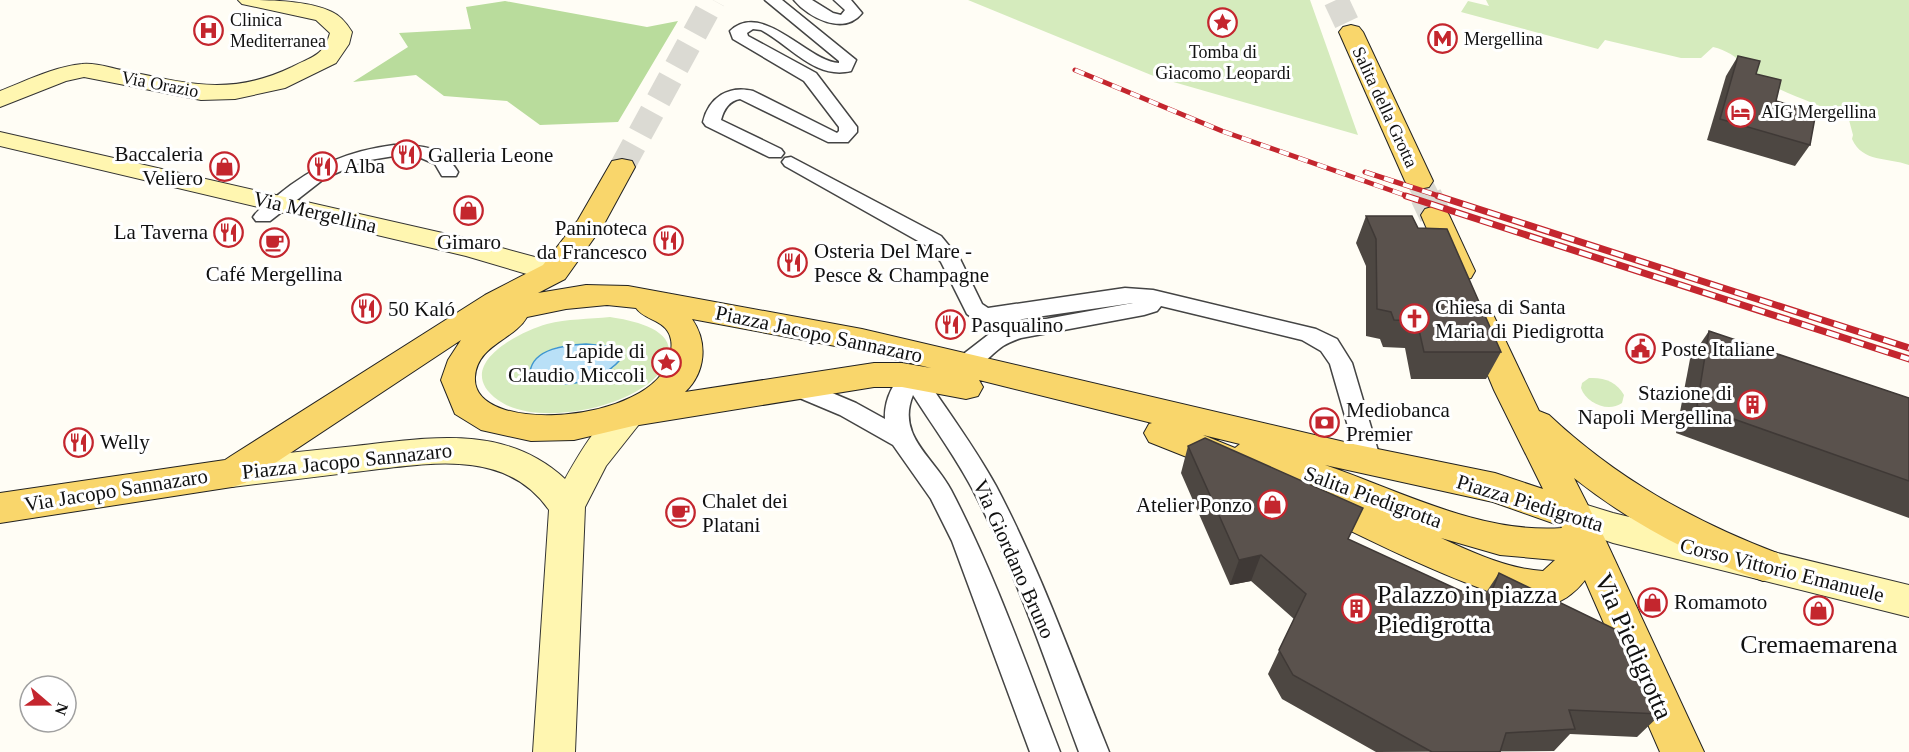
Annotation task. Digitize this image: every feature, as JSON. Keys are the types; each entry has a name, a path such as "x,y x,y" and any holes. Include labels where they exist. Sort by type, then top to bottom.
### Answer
{"main road":[{"name":"Salita della Grotta","path":"1351,32 1419,181"},
{"path":"554,272 590,224 622,166"},
{"path":"1435,215 1514,395 1567,452 1626,498 1701,539 1762,565"},
{"name":"Via Mergellina","path":"554,272 628,296"},
{"name":"Piazza Jacopo Sannazaro","path":"232,473 496,302 554,272"},
{"name":"Piazza Jacopo Sannazaro","path":"465,322 585,295 628,296 831,334 938,370"},
{"name":"Piazza Jacopo Sannazaro","path":"628,296 669,314 685,334 688,349 684,368 673,385 632,413"},
{"name":"Piazza Jacopo Sannazaro","path":"537,305 508,319 488,333 466,356 460,368 458,387 466,403 480,416 504,425 545,429 576,427 604,422 632,413 874,375 938,370"},
{"path":"460,368 465,322"},
{"name":"Salita Piedigrotta","path":"938,370 1161,434 1276,462 1474,532 1526,543 1552,544 1580,528"},
{"name":"Salita Piedigrotta","path":"938,370 1369,461"},
{"name":"Via Piedigrotta","path":"1514,395 1580,528 1682,752"},
{"name":"Salita Piedigrotta","path":"1161,434 1242,465 1517,585 1540,588 1553,585 1573,566 1580,528"},
{"name":"Piazza Piedigrotta","path":"1369,461 1515,494 1580,528"},
{"name":"Via Jacopo Sannazaro","path":"0,508 232,473"},
{"path":"1424,516 1414,509 1409,500 1412,486 1422,480 1443,477"}],"street":[{"name":"Via Orazio","path":"2,102 58,76 84,70 201,93 235,92 277,83 295,76 328,58 338,44 341,32 331,20 323,15 249,0"},
{"path":"773,0 848,60 845,68 835,70 768,27 750,25 738,31 741,39 810,77 848,127 848,132 842,138 834,138 747,95 736,93 726,97 712,122 783,158 934,241 950,259 974,309 986,316 1125,295 1153,297 1308,334 1329,345 1341,363 1369,461"},
{"path":"802,0 832,19 841,21 854,13 852,8 842,0"},
{"name":"Via Mergellina","path":"0,139 271,210 469,248 554,272"},
{"path":"271,210 318,174 344,161 377,153 401,150 426,153 440,159 449,172"},
{"path":"1045,752 965,541 940,492 902,439 896,407 903,390 1007,334 1144,308 1150,306 1153,297"},
{"name":"Via Giordano Bruno","path":"938,370 975,472 996,511 1028,584 1094,752"},
{"path":"798,388 848,409 902,439"},
{"name":"Piazza Jacopo Sannazaro","path":"232,473 442,449 467,450 499,456 521,465 550,484 567,507 594,457 632,413"},
{"path":"554,752 567,507"},
{"name":"Salita Piedigrotta","path":"1580,528 1655,538"},
{"name":"Corso Vittorio Emanuele","path":"1655,538 1909,601"}],"green space":[{"path":"968,0 1310,0 1358,135 1156,77"},
{"path":"1486,0 1909,0 1909,165 1876,158 1862,152 1852,139 1849,120 1775,87 1731,54 1722,50 1713,47 1701,58 1681,58 1605,40 1598,49 1461,12 1468,1 1489,6"},
{"path":"505,1 647,27 678,21 618,122 540,125 507,101 444,96 416,75 353,82 408,47 399,33 471,29 466,7"},
{"path":"610,317 633,322 656,331 669,347 668,358 661,371 648,384 629,395 608,404 584,410 559,413 536,412 515,408 498,400 486,388 482,375 485,364 506,343 534,328 547,324","holes":["586,344 607,346 619,353 619,361 613,368 535,360 557,347"]},
{"path":"1589,378 1600,378 1614,384 1624,395 1622,403 1604,407 1592,402 1581,388 1582,383"}],"water":[{"path":"586,344 607,346 619,353 619,361 600,375 575,383 550,383 530,372 537,358 552,349"}],"building":[{"path":"1738,56 1760,61 1756,74 1781,80 1776,101 1816,112 1810,145 1720,119"},
{"path":"1366,216 1412,216 1418,228 1447,229 1501,352 1424,352 1417,321 1394,320 1391,312 1377,309 1376,239"},
{"path":"1709,331 1909,398 1909,481 1697,406"},
{"name":"Palazzo in piazza Piedigrotta","path":"1205,438 1363,508 1348,539 1487,603 1499,573 1627,635 1661,714 1569,710 1575,729 1506,733 1500,752 1432,752 1293,675 1279,650 1306,594 1261,555 1239,560 1188,446"}],"tunnel":[{"path":"622,167 713,0"},
{"path":"1336,0 1351,32"},
{"path":"1419,181 1427,197"},
{"path":"1426,196 1435,215"}],"railway":[{"path":"1075,70 1222,131 1410,197"},
{"path":"1365,172 1442,197"},
{"path":"1406,196 1909,359"},
{"path":"1438,196 1909,348"}],"place":[{"name":"Tomba di Giacomo Leopardi","path":"1223,23"},
{"name":"Clinica Mediterranea","path":"209,30"},
{"name":"Mergellina","path":"1443,39"},
{"name":"AIG Mergellina","path":"1740,112"},
{"name":"Galleria Leone","path":"407,155"},
{"name":"Baccaleria Veliero","path":"224,166"},
{"name":"Alba","path":"323,166"},
{"name":"Gimaro","path":"469,211"},
{"name":"La Taverna","path":"229,232"},
{"name":"Paninoteca da Francesco","path":"668,240"},
{"name":"Café Mergellina","path":"274,243"},
{"name":"Osteria Del Mare - Pesce & Champagne","path":"793,263"},
{"name":"50 Kaló","path":"367,309"},
{"name":"Chiesa di Santa Maria di Piedigrotta","path":"1414,319"},
{"name":"Pasqualino","path":"950,325"},
{"name":"Poste Italiane","path":"1640,349"},
{"name":"Lapide di Claudio Miccoli","path":"666,363"},
{"name":"Stazione di Napoli Mergellina","path":"1753,405"},
{"name":"Mediobanca Premier","path":"1325,422"},
{"name":"Welly","path":"79,442"},
{"name":"Atelier Ponzo","path":"1273,505"},
{"name":"Chalet dei Platani","path":"681,513"},
{"name":"Romamoto","path":"1653,602"},
{"name":"Palazzo in piazza Piedigrotta","path":"1356,609"},
{"name":"Cremaemarena","path":"1819,610"}]}
